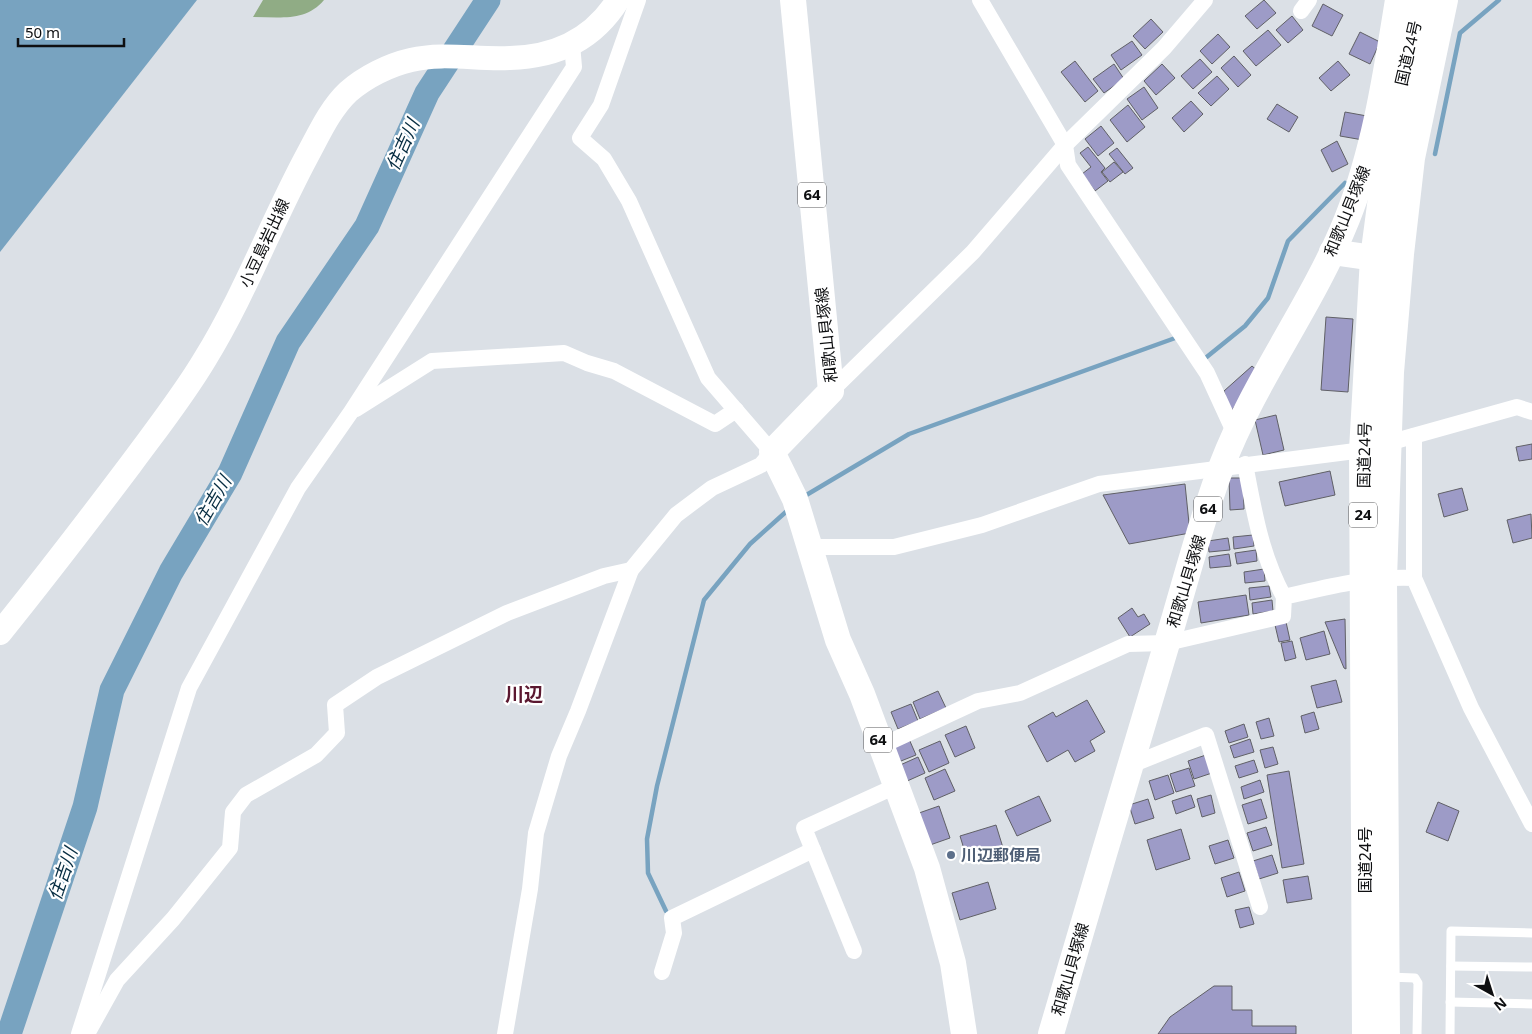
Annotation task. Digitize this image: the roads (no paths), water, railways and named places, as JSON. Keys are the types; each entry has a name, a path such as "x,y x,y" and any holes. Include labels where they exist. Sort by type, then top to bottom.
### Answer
{"highway":[{"name":"国道24号","path":"1366,1034 1375,447 1387,256 1391,130 1420,0"},
{"name":"国道24号","path":"1387,256 1411,158 1444,0"},
{"name":"国道24号","path":"1373,580 1386,976 1386,1034"}],"main road":[{"name":"小豆島岩出線","path":"0,632 65,552 162,423 204,361 235,306 289,190 327,119 348,93 373,75 410,60 446,56 511,58 548,53 572,44 588,35 618,0"},
{"name":"和歌山貝塚線","path":"772,452 831,391 793,0"},
{"name":"和歌山貝塚線","path":"1051,1034 1167,643 1233,466 1235,434 1332,252 1347,218 1369,154 1378,119 1398,0"},
{"path":"1332,252 1387,256"},
{"name":"64","path":"772,452 795,499 809,551 838,640 862,694 930,878 953,963 964,1034"}],"street":[{"path":"505,1034 530,889 536,833 559,756 631,570 676,515 712,488 761,465 772,452 708,378 629,201 604,159 580,138 601,105 638,0"},
{"path":"980,0 1065,144 1068,165 1207,373 1235,434"},
{"path":"831,391 973,252 1065,144 1164,48 1205,0"},
{"path":"79,1034 189,688 298,488 351,412 574,67 572,44"},
{"path":"351,412 432,361 564,353 587,364 614,371 715,424 736,410"},
{"path":"809,551 818,547 894,548 982,525 1099,484 1375,447 1517,407 1532,412"},
{"path":"1414,436 1414,578 1471,708 1532,824"},
{"path":"881,746 978,701 1020,693 1128,644 1167,643 1283,616 1284,597 1271,573 1233,466"},
{"path":"87,1034 117,980 173,919 230,848 233,812 246,795 316,755 337,733 335,705 377,677 507,613 604,576 631,570"},
{"path":"1284,597 1342,583 1414,578"},
{"path":"1131,764 1206,735 1260,907"},
{"path":"854,951 804,828 896,786"},
{"path":"662,972 674,933 672,918 813,850"}],"lane":[{"path":"1450,1034 1450,931 1532,933"},
{"path":"1450,966 1532,967"},
{"path":"1386,976 1415,978 1418,983 1417,1034"},
{"path":"1450,1002 1532,1004"}],"water":[{"path":"0,0 197,0 0,252"}],"waterway":[{"name":"住吉川","path":"9,1034 85,807 112,690 171,572 230,473 288,342 367,226 427,93 488,0"},
{"path":"1435,154 1460,33 1499,0"},
{"path":"1203,360 1245,326 1268,298 1288,241 1345,183"},
{"path":"803,497 909,434 1178,337"},
{"path":"666,911 648,873 647,839 657,786 704,600 750,544 788,510"}],"place":[{"name":"川辺郵便局","path":"951,855"}],"district":[{"name":"川辺","path":"524,694"}]}
